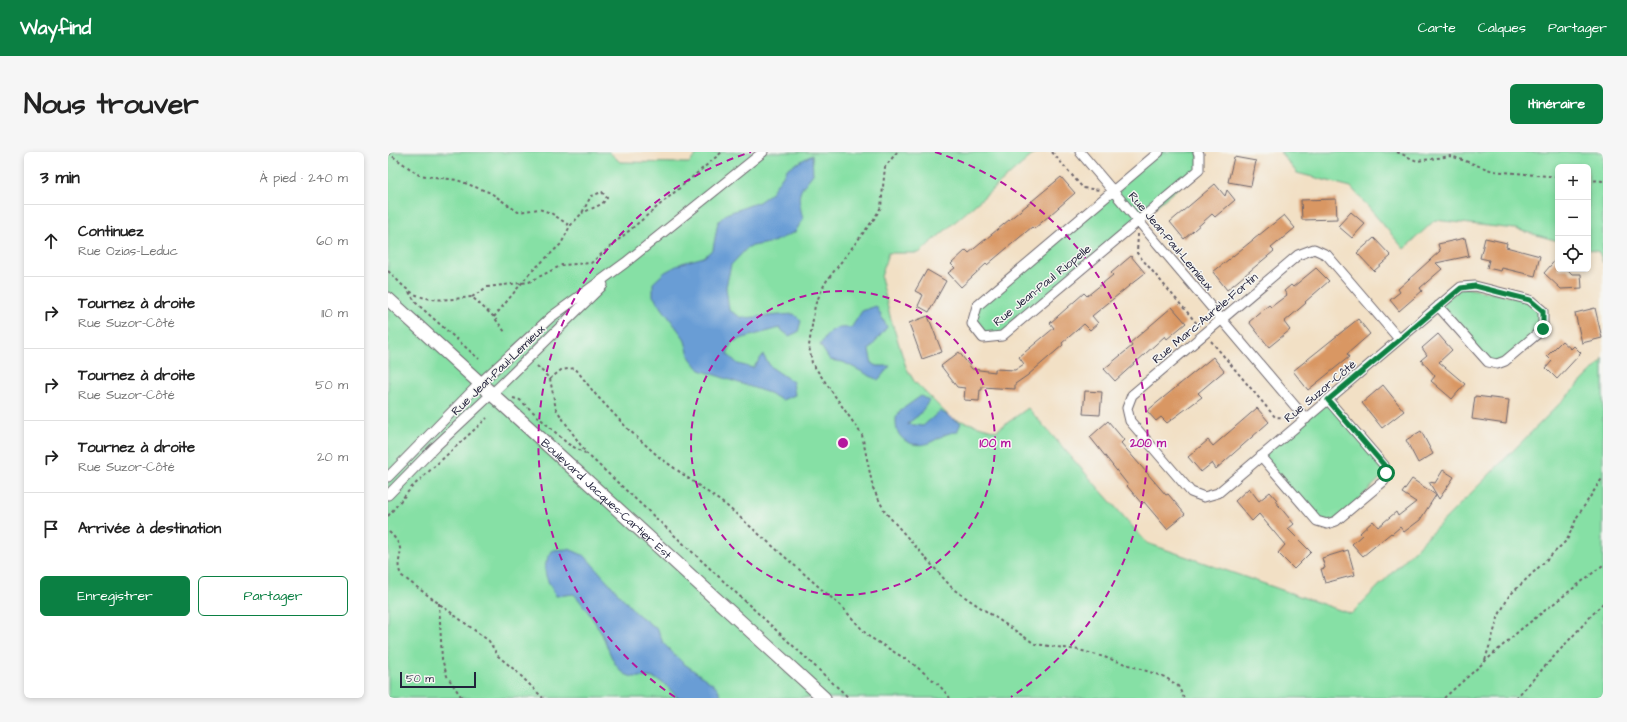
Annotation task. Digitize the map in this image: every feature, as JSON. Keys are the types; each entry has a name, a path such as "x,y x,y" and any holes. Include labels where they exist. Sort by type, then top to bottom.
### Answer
{"main road":[{"name":"Boulevard Jacques-Cartier Est","path":"388,299 824,698"}],"street":[{"name":"Rue Jean-Paul-Lemieux","path":"388,477 480,383 551,317 625,263 763,152"},
{"name":"Rue Jean-Paul-Lemieux","path":"1080,152 1306,419"},
{"name":"Rue Jean-Paul Riopelle","path":"1159,152 977,306 972,324 984,338 1002,336 1199,170 1198,152"},
{"name":"Rue Marc-Aurèle-Fortin","path":"1218,493 1204,497 1191,492 1130,421 1127,408 1132,395 1298,255 1314,249 1327,255 1399,339"},
{"name":"Rue Jean-Paul-Lemieux","path":"388,495 435,446 492,394 625,263"},
{"name":"Rue Suzor-Côté","path":"1218,493 1438,306 1461,288 1475,286 1530,300 1543,311 1543,329 1504,361 1497,364 1492,363 1488,362 1438,306"},
{"path":"1262,456 1317,521 1327,524 1336,521 1384,481 1386,473 1384,465 1328,400"}],"path":[{"path":"388,152 419,175 457,180 491,193 518,212 539,209 551,213 570,226"},
{"path":"388,271 409,290 418,295 444,300 472,297 487,288 529,282 562,264 592,263 722,152"},
{"path":"897,152 884,167 881,207 874,219 825,283 815,305 809,346 812,363 862,435 873,488 885,512 953,589 1035,644 1079,650 1165,677 1178,686 1184,698"},
{"path":"1052,152 1083,188 1113,191"},
{"path":"1397,152 1417,161 1451,156 1493,171 1555,177"},
{"path":"1591,180 1603,182"},
{"path":"494,317 520,284 561,244 570,226 582,213 591,196 602,192 607,198 602,204 582,213"},
{"path":"409,290 416,303 478,359"},
{"path":"472,297 494,317 504,332"},
{"path":"537,366 550,379 562,370 575,368 607,407 628,429 659,457 727,506 843,608 868,636 912,663 939,685 950,698"},
{"name":"Boulevard Jacques-Cartier Est","path":"550,379 556,409 586,453 849,698"},
{"path":"513,398 520,400 568,444 586,453"},
{"path":"388,516 412,487 487,418"},
{"path":"1485,660 1499,615 1509,596 1567,540 1577,517 1603,477"},
{"path":"389,532 397,539 401,548 401,558 398,565 402,576 489,641 498,656 516,671 543,698"},
{"path":"1444,698 1520,630 1603,565"},
{"path":"439,603 442,659 447,676 462,698"},
{"path":"1516,698 1603,603"}],"green space":[{"path":"388,152 609,152 620,162 689,163 699,152 1036,152 919,253 888,253 881,277 890,316 906,367 914,381 951,418 996,431 1028,408 1147,543 1351,614 1602,361 1603,358 1603,698 388,698"},
{"path":"1159,152 1198,152 1199,170 1002,336 983,338 972,324 977,306"},
{"path":"1280,152 1603,152 1603,263 1599,252 1591,250 1591,164 1555,164 1555,240 1515,229 1435,220 1404,249 1351,187 1297,173"},
{"path":"1461,287 1530,300 1543,311 1543,329 1505,361 1488,362 1438,306"},
{"path":"1328,400 1386,473 1336,521 1317,521 1261,456"}],"water":[{"path":"812,155 813,174 801,190 799,199 803,219 795,232 773,242 748,247 731,265 726,287 729,310 742,318 794,314 801,321 798,332 789,336 779,328 732,342 727,354 738,364 753,368 763,355 771,367 793,382 795,395 782,400 769,393 700,370 690,358 684,338 653,296 653,283 665,272 682,263 704,257 713,249 718,222 726,214 759,202 770,194 788,168"},
{"path":"876,306 887,327 869,350 872,364 877,366 890,366 878,380 843,362 830,360 820,345 832,330 851,328 862,311"},
{"path":"921,396 929,401 919,415 907,424 923,426 940,411 961,423 957,432 946,434 931,442 921,445 911,444 899,435 896,426 896,418 901,410"},
{"path":"569,549 585,556 636,613 658,630 663,643 683,663 717,687 722,698 678,698 671,690 656,679 651,677 630,676 620,670 616,665 599,629 581,602 574,594 556,596 549,584 545,568 553,550"}],"building":[{"path":"1234,157 1256,161 1251,186 1228,182"},
{"path":"1061,177 1075,193 1034,229 1032,227 987,265 986,264 961,287 948,273 955,268 951,264 966,250 969,253"},
{"path":"1215,184 1225,196 1227,190 1235,200 1215,217 1212,214 1184,239 1170,222"},
{"path":"1336,199 1337,219 1302,220 1301,200"},
{"path":"1351,212 1365,224 1352,238 1338,226"},
{"path":"1284,215 1295,228 1271,248 1274,251 1227,290 1213,272"},
{"path":"1374,238 1391,256 1374,271 1357,253"},
{"path":"1465,238 1469,256 1436,263 1442,269 1420,288 1422,291 1399,311 1390,300 1400,292 1398,289 1440,251 1438,244"},
{"path":"1485,238 1507,243 1506,247 1540,256 1535,276 1502,268 1501,271 1487,268 1489,260 1480,258"},
{"path":"1131,256 1145,273 1092,316 1098,323 1090,330 1084,324 1062,343 1063,345 1028,375 1015,384 1015,389 982,387 982,390 980,390 979,401 964,400 965,388 957,387 941,366 959,352 972,369 995,372 995,369 1015,370 1024,364 1019,357 1054,328 1050,323 1084,293 1087,296 1113,275 1111,273"},
{"path":"1555,260 1555,272 1581,274 1582,288 1561,289 1544,273"},
{"path":"1316,268 1329,281 1284,322 1290,330 1269,347 1249,322 1269,305 1271,307 1287,295 1284,291 1291,285 1293,287"},
{"path":"927,270 946,281 929,312 918,306 923,295 915,291"},
{"path":"1172,307 1186,323 1167,339 1165,336 1115,381 1104,369 1132,346 1130,343"},
{"path":"1595,308 1602,338 1582,343 1575,313"},
{"path":"928,316 942,352 922,359 909,323"},
{"path":"1358,319 1370,334 1347,354 1349,357 1308,390 1293,371"},
{"path":"1438,334 1452,350 1439,362 1465,384 1452,399 1431,381 1435,376 1421,360 1427,355 1422,348"},
{"path":"1562,341 1571,349 1574,346 1581,353 1557,379 1546,368 1552,361 1547,356"},
{"path":"1213,357 1224,371 1198,393 1202,397 1167,423 1161,417 1156,421 1147,411"},
{"path":"1383,385 1404,411 1382,428 1362,403"},
{"path":"1085,391 1102,392 1100,415 1083,414"},
{"path":"1475,396 1509,400 1506,424 1472,419"},
{"path":"1257,408 1269,422 1216,469 1212,463 1201,472 1188,457 1208,440 1213,446"},
{"path":"1108,421 1124,440 1121,443 1166,495 1168,494 1185,514 1167,529 1144,502 1142,504 1090,437"},
{"path":"1421,431 1433,454 1418,463 1406,440"},
{"path":"1443,470 1454,477 1439,499 1429,482 1435,483"},
{"path":"1412,479 1436,495 1420,520 1404,532 1400,527 1363,556 1352,544 1362,535 1360,533 1373,521 1378,527 1396,512 1398,516 1416,502 1402,493"},
{"path":"1249,488 1259,501 1270,492 1277,500 1275,501 1294,524 1288,529 1311,552 1294,569 1278,553 1285,545 1259,514 1252,521 1235,501"},
{"path":"1348,550 1355,575 1325,583 1321,569 1325,568 1322,558"}],"route":[{"path":"1386,473 1384,465 1328,400 1461,288 1475,286 1530,300 1543,311 1543,329"}]}
